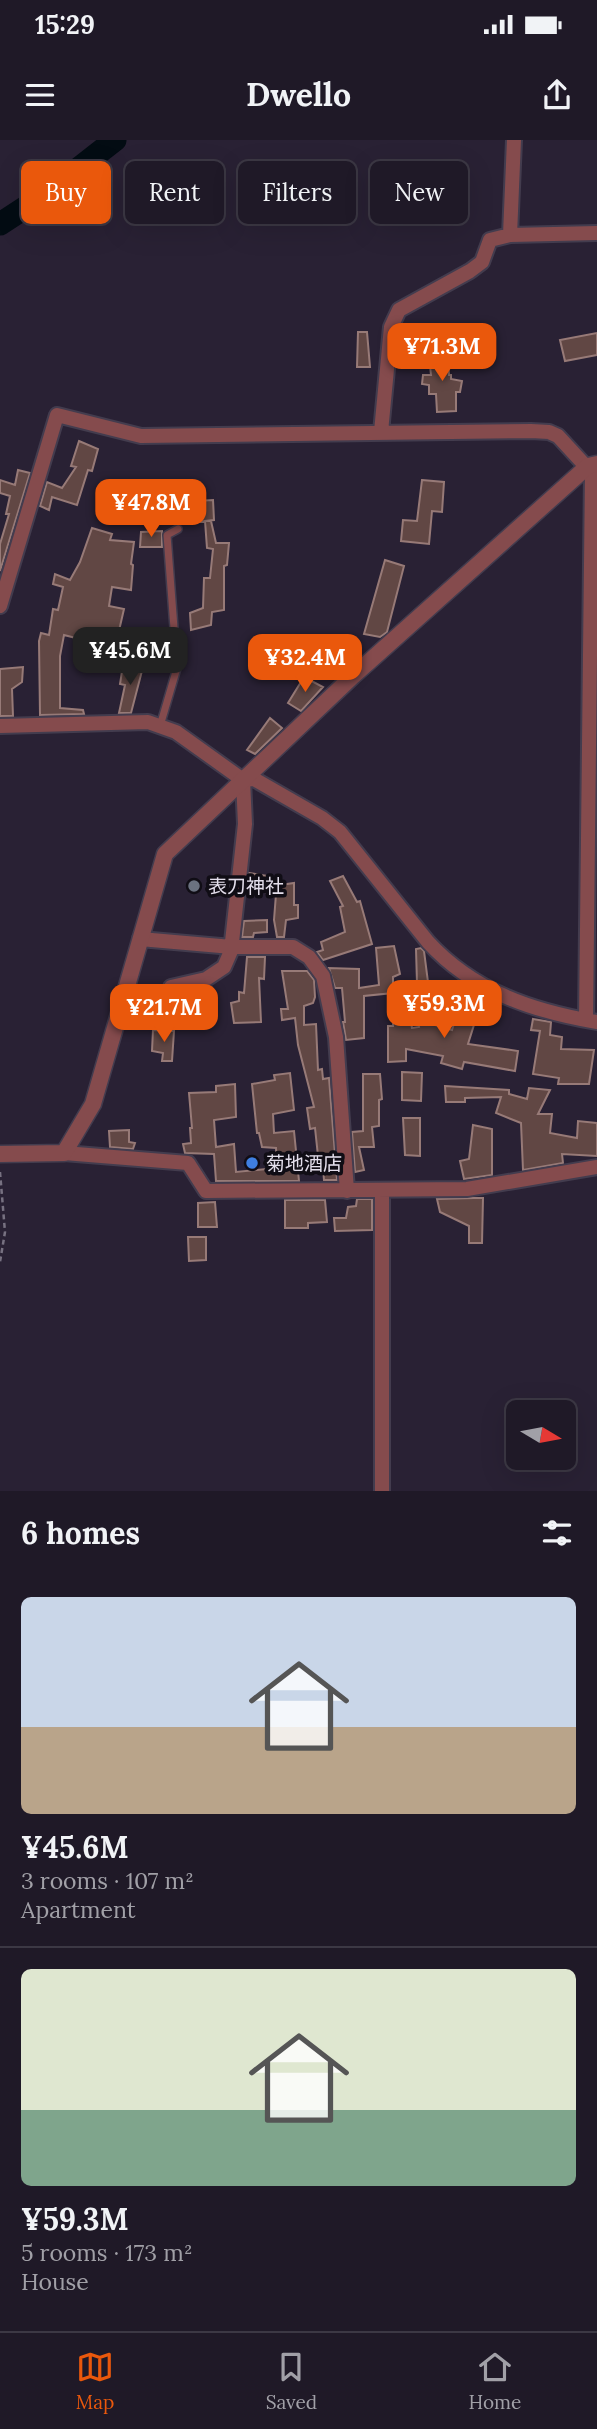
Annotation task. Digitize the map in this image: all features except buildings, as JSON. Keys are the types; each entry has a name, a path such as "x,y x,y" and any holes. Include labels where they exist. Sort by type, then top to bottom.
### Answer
{"street":[{"path":"510,235 514,140"},
{"path":"381,432 390,327 399,310 482,262 490,240 510,235 597,233"},
{"path":"0,606 57,415 141,436 381,432 548,432 558,436 592,465 587,829 592,1021 561,1015 505,998 471,980 442,958 340,832 322,818 254,779 243,780 176,732 148,722 0,726"},
{"path":"64,1153 93,1104 165,854 363,667 592,465"},
{"path":"170,987 206,979 224,967 232,947 245,824 243,780"},
{"path":"140,939 232,947 293,947 309,957 323,976 336,1037 347,1191"},
{"path":"0,1154 64,1153 188,1163 206,1191 467,1189 597,1167"},
{"path":"382,1190 382,1491"}],"lane":[{"path":"160,726 177,668 167,535 178,529"}],"path":[{"path":"0,1172 5,1232 0,1262"}],"waterway":[{"path":"0,224 46,194 115,140"}],"place":[{"name":"表刀神社","path":"194,886"},
{"name":"菊地酒店","path":"252,1163"}]}
